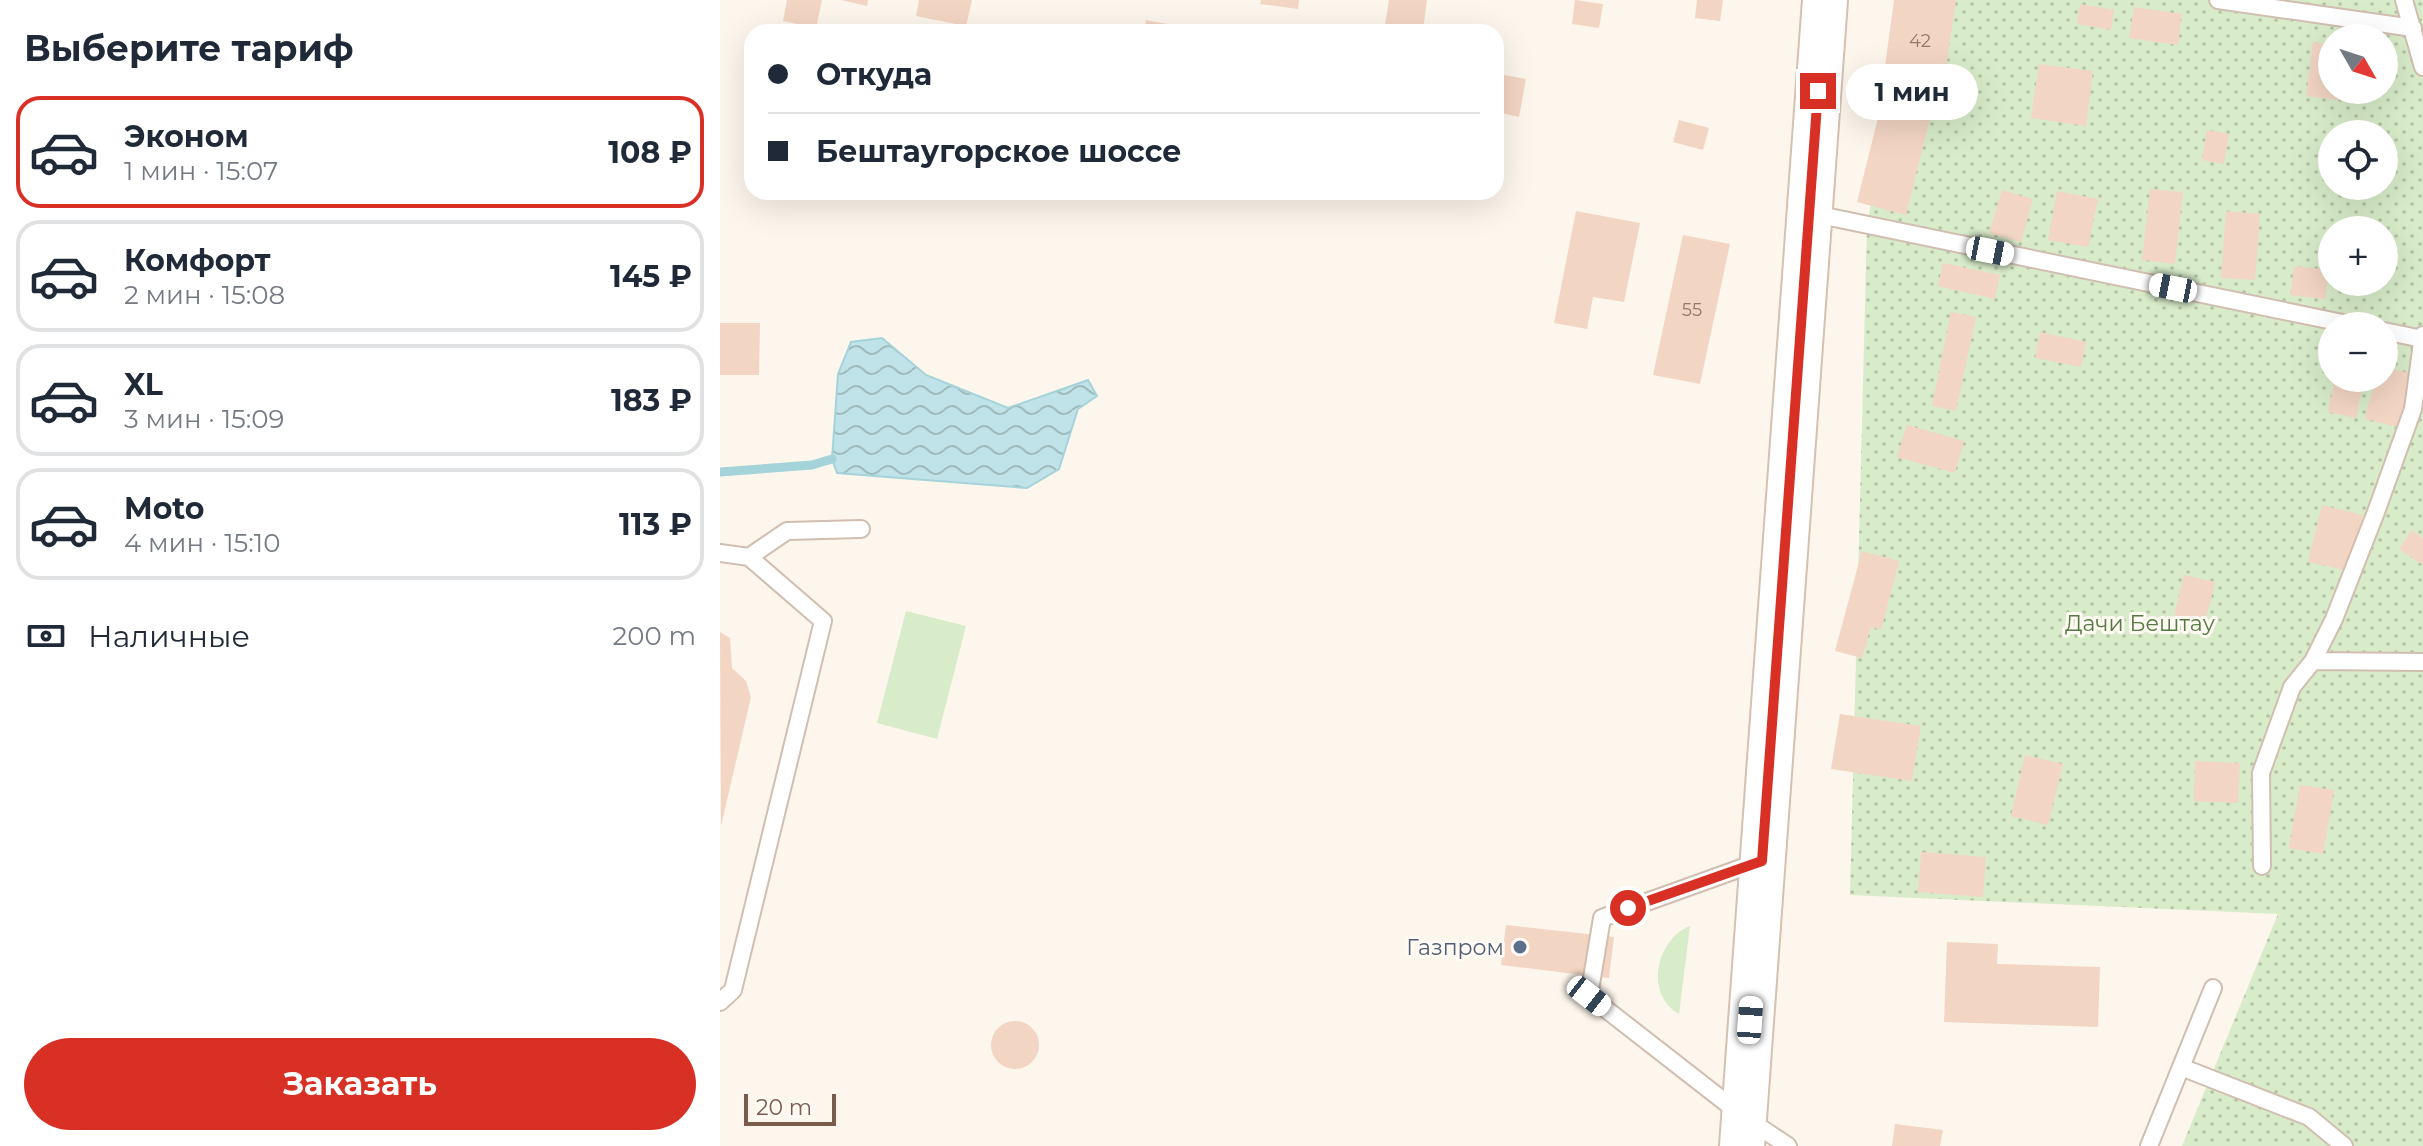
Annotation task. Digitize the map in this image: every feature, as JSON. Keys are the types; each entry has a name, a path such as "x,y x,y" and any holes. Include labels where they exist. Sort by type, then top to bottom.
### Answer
{"main road":[{"path":"1742,1131 1825,0"}],"lane":[{"path":"2218,0 2413,28"},
{"path":"2404,0 2423,67"},
{"path":"1809,212 2318,318"},
{"path":"2262,866 2261,773 2292,687 2313,661 2334,619 2413,409 2423,337 2398,333"},
{"path":"749,557 787,531 861,529"},
{"path":"720,553 749,557 823,621 733,990 720,1002"},
{"path":"2313,661 2423,662"},
{"path":"1762,861 1602,918 1589,996 1742,1131 1788,1146"},
{"path":"2149,1146 2213,988"},
{"path":"2181,1067 2309,1117 2344,1146"}],"green space":[{"name":"Дачи Бештау","path":"1906,0 2423,0 2423,1146 2182,1146 2278,914 1850,895 1867,226"},
{"path":"906,611 966,626 937,739 877,723"},
{"path":"1690,926 1679,1014 1661,994 1659,968 1669,943"}],"water":[{"path":"882,338 926,375 1008,408 1088,380 1097,396 1078,409 1059,469 1027,488 837,473 832,459 838,374 851,342"}],"building":[{"path":"787,0 822,0 817,24 783,21"},
{"path":"841,0 868,0 867,6"},
{"path":"919,0 972,0 966,24 916,16"},
{"path":"1261,0 1299,0 1298,9 1260,4"},
{"path":"1389,0 1427,0 1424,24 1385,24"},
{"path":"1575,0 1603,4 1599,28 1572,24"},
{"path":"1697,0 1723,0 1720,21 1695,18"},
{"path":"1894,0 1956,0 1943,89 1883,81"},
{"path":"2080,4 2114,10 2111,30 2077,24"},
{"path":"2134,7 2182,14 2178,45 2129,38"},
{"path":"1146,20 1167,24 1145,24"},
{"path":"2313,42 2318,43 2318,97 2306,96"},
{"path":"2039,64 2093,71 2086,126 2031,118"},
{"path":"1504,75 1526,79 1519,117 1504,114"},
{"path":"1883,98 1932,110 1906,215 1857,202"},
{"path":"1679,120 1709,128 1703,150 1673,142"},
{"path":"2207,130 2229,134 2224,164 2202,160"},
{"path":"2150,189 2183,192 2175,264 2142,260"},
{"path":"2002,190 2033,199 2021,242 1989,233"},
{"path":"2057,191 2098,199 2088,247 2048,240"},
{"path":"1576,211 1640,223 1624,302 1593,297 1587,329 1554,323"},
{"path":"2226,211 2260,214 2255,280 2221,278"},
{"path":"1683,235 1730,244 1700,384 1653,375"},
{"path":"1943,263 2000,275 1995,299 1938,286"},
{"path":"2294,266 2318,269 2318,296 2325,296 2325,299 2290,295"},
{"path":"1951,312 1976,317 1956,411 1932,406"},
{"path":"720,323 760,323 759,375 720,375"},
{"path":"2040,332 2086,342 2081,367 2035,358"},
{"path":"2398,370 2415,374 2402,428 2365,419 2372,392 2398,392"},
{"path":"2332,392 2361,392 2356,418 2328,412"},
{"path":"1907,425 1964,441 1955,473 1897,457"},
{"path":"2322,505 2363,515 2349,571 2308,562"},
{"path":"2412,530 2423,538 2423,565 2399,549"},
{"path":"1862,551 1899,561 1881,630 1871,627 1862,658 1835,651"},
{"path":"2184,575 2215,582 2205,623 2174,615"},
{"path":"720,632 730,638 732,668 746,681 751,697 721,826"},
{"path":"1840,714 1921,726 1912,781 1831,769"},
{"path":"2025,755 2063,764 2048,825 2011,816"},
{"path":"2195,761 2240,763 2238,803 2194,801"},
{"path":"2300,785 2334,790 2323,854 2289,848"},
{"path":"1921,852 1986,857 1983,897 1918,892"},
{"path":"1506,925 1614,937 1609,978 1501,965"},
{"path":"1947,942 1998,944 1997,964 2100,967 2098,1027 1944,1022"},
{"path":"1015,1021 1032,1028 1039,1045 1032,1062 1015,1069 998,1062 991,1045 998,1028"},
{"path":"1895,1124 1943,1130 1940,1146 1892,1146"}],"waterway":[{"path":"720,472 812,465 832,459"}],"place":[{"name":"Газпром","path":"1520,947"}],"route":[{"path":"1628,908 1762,861 1818,91"}]}
